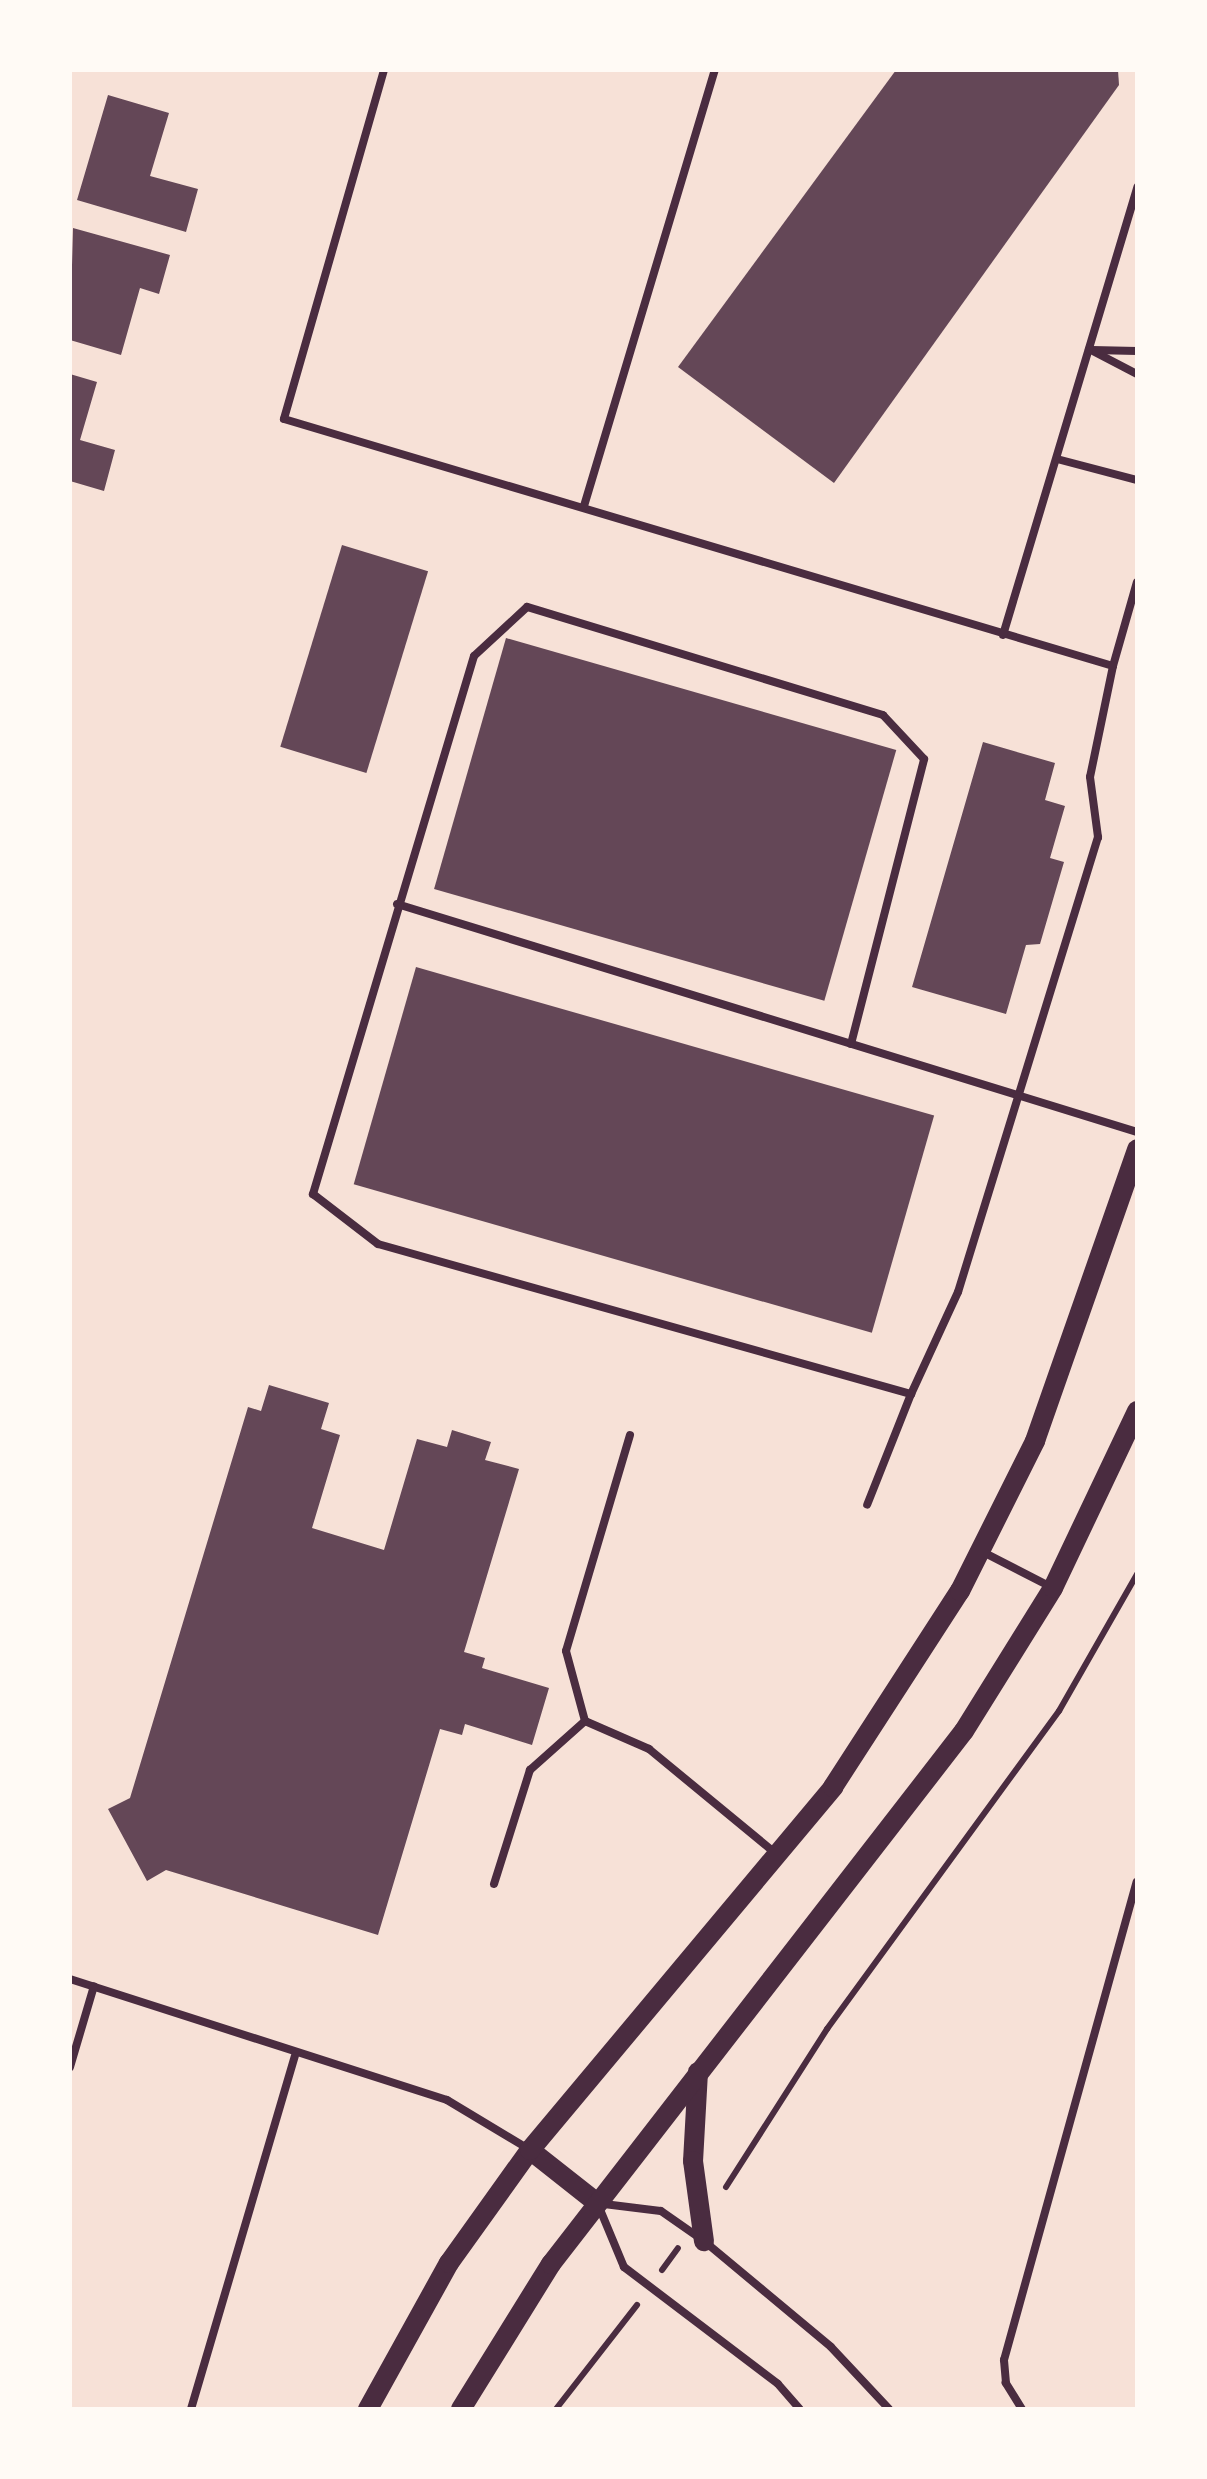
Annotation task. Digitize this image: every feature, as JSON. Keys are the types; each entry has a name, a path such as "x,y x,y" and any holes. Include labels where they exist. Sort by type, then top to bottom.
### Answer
{"main road":[{"path":"368,2409 449,2263 530,2150 833,1786 981,1550 1035,1442 1137,1149"},
{"path":"460,2409 597,2203 946,1754 1054,1588 1137,1411"},
{"path":"698,2072 693,2161 704,2241"},
{"path":"530,2150 597,2203"}],"lane":[{"path":"384,70 284,419 1113,666"},
{"path":"584,506 715,70"},
{"path":"1003,636 1137,187"},
{"path":"1123,234 1137,239"},
{"path":"1089,350 1137,351"},
{"path":"1089,350 1137,374"},
{"path":"1057,458 1137,480"},
{"path":"867,1504 958,1292 1098,836 1090,777 1113,666 1137,582"},
{"path":"851,1044 924,759 883,716 528,607 474,656 313,1194 378,1244 911,1394"},
{"path":"397,904 1137,1132"},
{"path":"584,1721 566,1651 630,1435"},
{"path":"981,1550 1054,1588"},
{"path":"584,1721 648,1749 778,1855"},
{"path":"494,1884 530,1770 584,1721"},
{"path":"1022,2409 1006,2382 1004,2360 1137,1882"},
{"path":"70,1979 272,2040 295,2056 447,2100 530,2150"},
{"path":"70,2067 94,1986"},
{"path":"191,2409 295,2056"},
{"path":"800,2409 778,2384 624,2268 597,2203 660,2210 704,2241 831,2347 889,2409"}],"path":[{"path":"723,2191 827,2029 1059,1711 1137,1574"},
{"path":"556,2409 637,2306"}],"building":[{"path":"896,70 1118,70 1119,85 834,483 678,367"},
{"path":"108,95 169,113 150,176 198,189 186,232 77,200"},
{"path":"73,228 170,255 159,294 140,288 121,355 70,340"},
{"path":"70,374 97,382 80,440 115,450 104,491 70,481"},
{"path":"342,545 428,571 366,773 280,747"},
{"path":"506,638 896,750 824,1001 434,889"},
{"path":"983,742 1055,763 1045,800 1065,806 1050,858 1064,862 1040,944 1026,945 1006,1014 912,987"},
{"path":"416,967 934,1116 872,1333 354,1184"},
{"path":"269,1385 329,1403 321,1429 340,1435 312,1528 384,1550 417,1439 447,1447 452,1430 491,1442 485,1460 519,1469 464,1652 485,1658 482,1668 549,1688 532,1745 465,1724 462,1735 440,1729 378,1935 166,1870 147,1881 108,1809 130,1798 248,1407 261,1411"}]}
